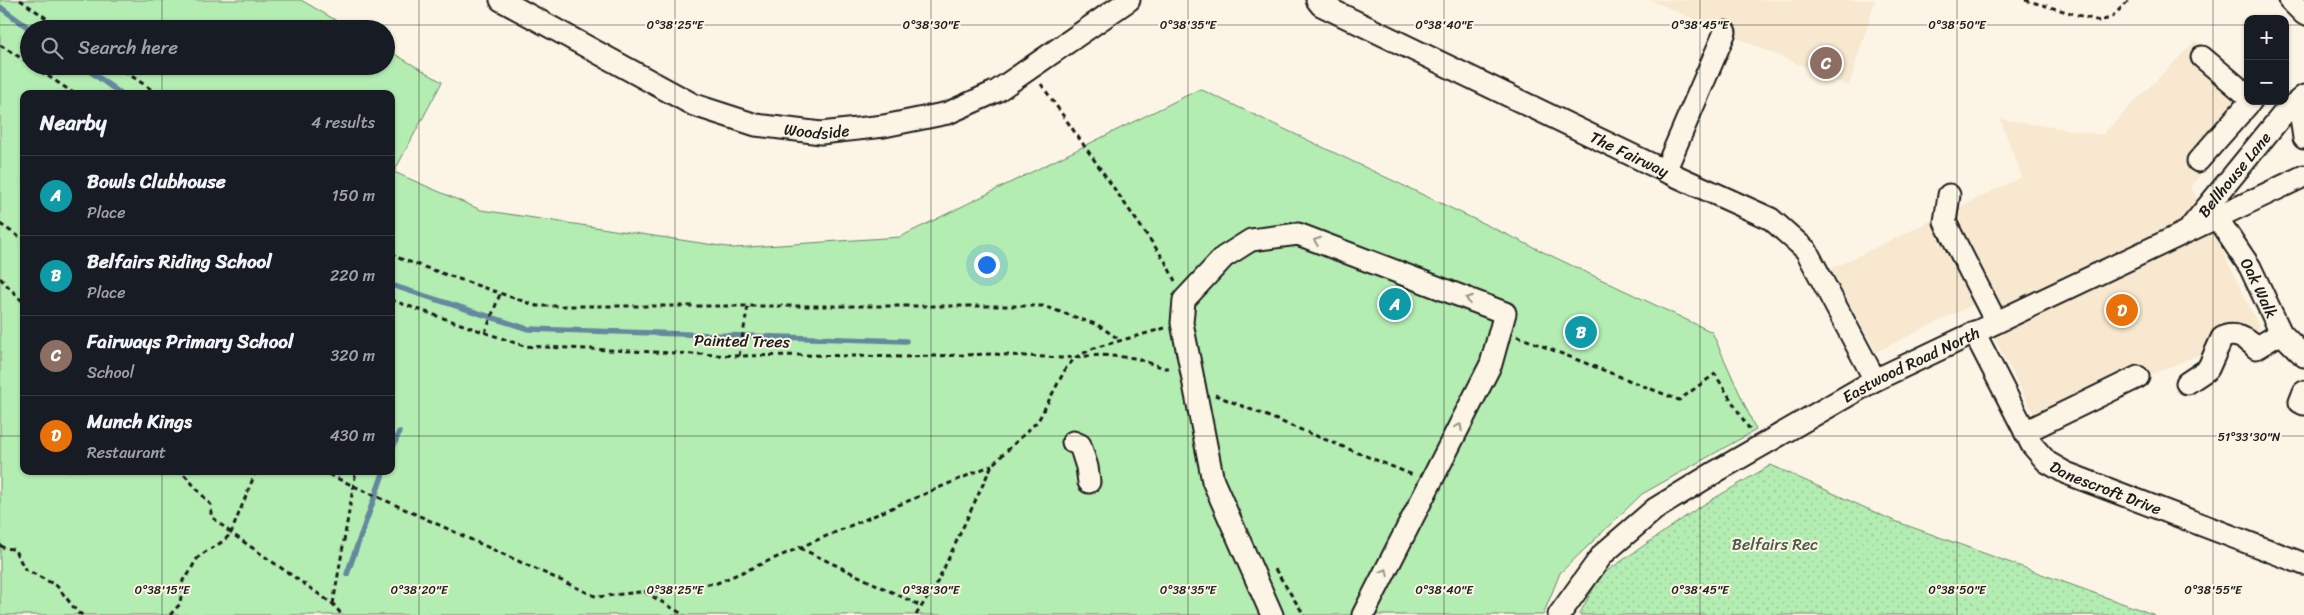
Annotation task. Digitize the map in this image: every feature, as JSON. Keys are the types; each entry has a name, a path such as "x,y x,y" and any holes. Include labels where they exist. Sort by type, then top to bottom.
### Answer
{"street":[{"name":"Woodside","path":"501,0 694,105 756,125 821,133 884,126 948,114 997,91 1129,0"},
{"name":"The Fairway","path":"1316,0 1665,171 1771,220 1806,250 1876,380"},
{"path":"2290,0 2304,14"},
{"path":"1665,171 1725,32"},
{"path":"2202,57 2244,93"},
{"name":"Bellhouse Lane","path":"2186,233 2275,125 2304,96"},
{"path":"2198,162 2248,105"},
{"path":"2256,105 2275,125 2303,124"},
{"path":"2238,171 2257,198"},
{"name":"Eastwood Road North","path":"1559,615 1603,554 1656,509 1760,447 1876,380 2304,176"},
{"path":"1949,195 1945,222 1996,322"},
{"name":"Oak Walk","path":"2217,218 2250,268 2281,334 2304,356"},
{"path":"1272,615 1213,481 1182,323 1184,300 1224,257 1251,240 1298,234 1505,313 1491,364 1363,615"},
{"name":"Danescroft Drive","path":"1974,332 2025,432 2047,462 2066,473 2304,564"},
{"path":"2187,383 2208,369 2222,338 2233,335 2246,340 2256,348 2281,334"},
{"path":"2025,432 2138,377"},
{"path":"2304,392 2300,402 2304,404"},
{"path":"1073,442 1080,445 1087,467 1088,482"}],"path":[{"path":"20,0 49,20"},
{"path":"2025,0 2099,21 2111,18 2128,0"},
{"path":"0,44 20,57"},
{"path":"1030,68 1165,261 1184,300"},
{"path":"46,75 69,90"},
{"path":"130,75 152,90"},
{"path":"0,224 20,237"},
{"path":"395,256 401,260 536,306 1044,306 1098,325 1120,340"},
{"path":"0,278 20,300"},
{"path":"485,333 500,294"},
{"name":"Painted Trees","path":"395,301 524,346 739,356 801,354 904,357 994,354 1061,358 1101,355 1135,358 1194,377"},
{"path":"739,356 748,306"},
{"path":"329,475 353,488 597,597 717,583 992,465 1038,421 1066,368 1076,357 1094,348 1182,323"},
{"path":"1501,329 1679,400 1716,374 1760,447"},
{"path":"1194,377 1431,482"},
{"path":"916,615 938,581 992,465"},
{"path":"185,475 211,505 211,516 231,533 333,604 342,615"},
{"path":"170,615 180,604 184,580 191,574 198,558 224,542 231,533 254,475"},
{"path":"333,604 355,475"},
{"path":"0,545 4,548 14,549 25,569 57,586 78,613 84,615"},
{"path":"800,548 921,606"},
{"path":"645,592 684,615"}],"shaded area":[{"path":"1650,0 1875,0 1849,86"},
{"path":"2195,41 2244,76 2244,105 2259,105 2191,186 2260,329 2038,422 1976,303 1876,352 1831,269 2022,177 2000,119 2102,135"}],"green space":[{"path":"0,0 301,0 335,20 20,20 20,75 395,75 395,54 442,82 395,170 395,90 20,90 20,475 395,475 395,172 481,210 734,248 900,237 1200,89 1712,332 1756,430 1642,494 1560,573 1543,615 0,615"},
{"name":"Belfairs Rec","path":"1771,465 1892,520 2155,615 1579,615 1600,576 1698,508"}],"waterway":[{"path":"0,7 20,22"},
{"path":"95,75 116,90"},
{"path":"395,286 528,329 906,341"},
{"path":"395,442 399,432"},
{"path":"347,574 383,475"}],"place":[{"name":"Fairways Primary School","path":"1826,63"},
{"name":"Bowls Clubhouse","path":"1395,304"},
{"name":"Munch Kings","path":"2122,310"},
{"name":"Belfairs Riding School","path":"1581,332"}]}
